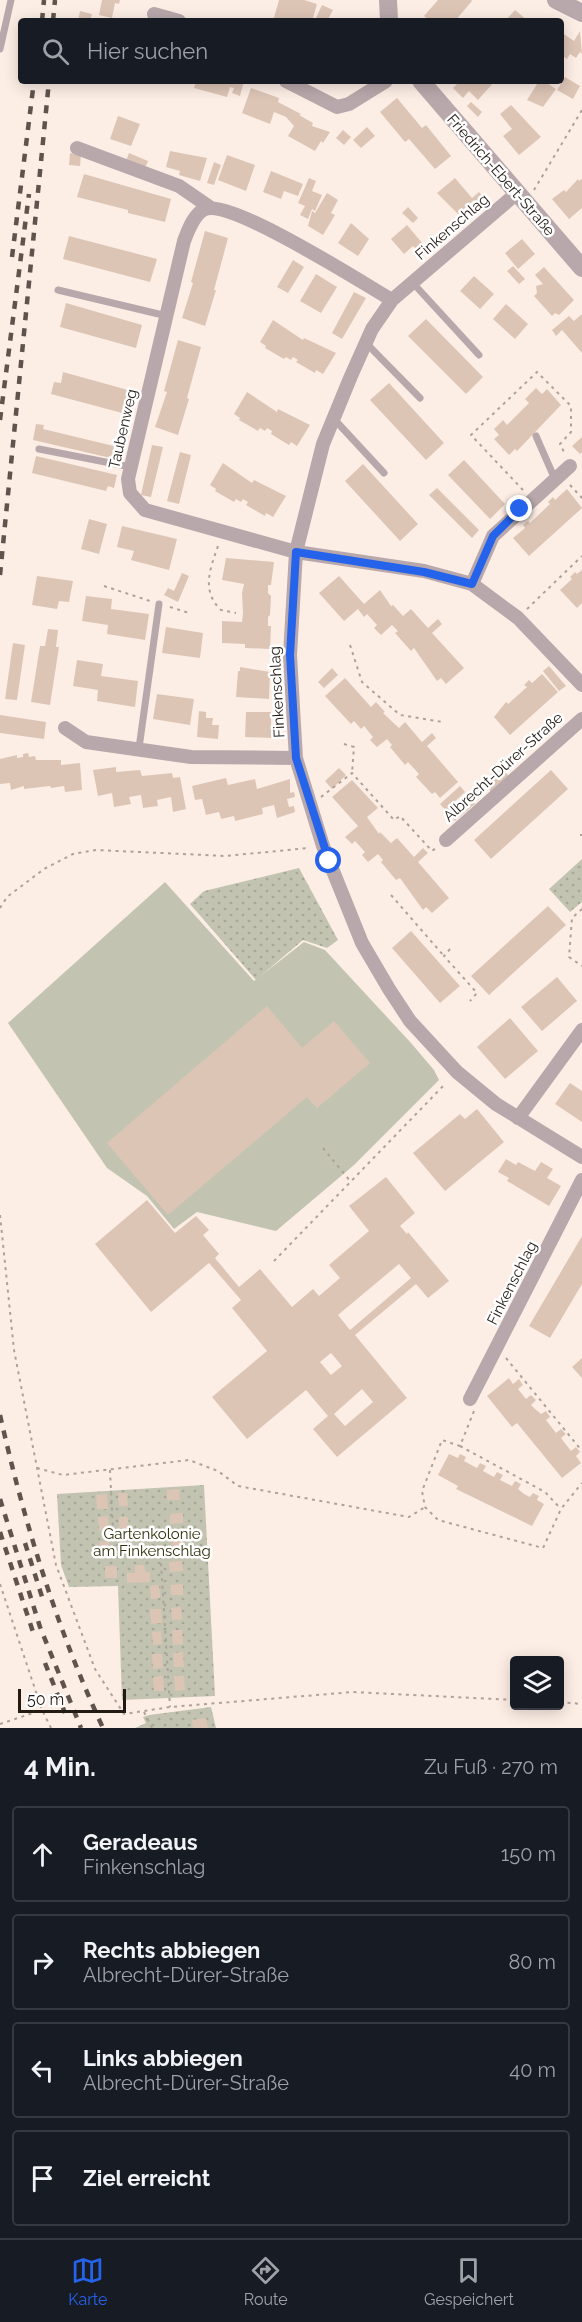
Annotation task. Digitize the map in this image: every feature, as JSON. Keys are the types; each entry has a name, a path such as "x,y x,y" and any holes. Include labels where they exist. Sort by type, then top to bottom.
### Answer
{"street":[{"path":"388,0 389,18"},
{"path":"556,0 582,13"},
{"path":"154,14 168,18"},
{"path":"292,84 337,107 349,104 381,84"},
{"name":"Friedrich-Ebert-Straße","path":"424,84 582,268"},
{"path":"77,148 179,186 211,208 230,211 290,240 392,300"},
{"name":"Finkenschlag","path":"517,193 392,300 366,343 323,444 296,552 290,655 296,758 323,846 362,943 410,1021 457,1072 496,1104 582,1157"},
{"name":"Taubenweg","path":"211,208 202,211 191,223 184,241 131,467 130,493 145,510 296,552"},
{"path":"472,584 493,536 531,498 570,465"},
{"path":"296,552 424,572 472,584 518,618 582,685"},
{"name":"Albrecht-Dürer-Straße","path":"446,840 582,720"},
{"path":"65,728 86,742 191,757 296,758"},
{"path":"518,1118 582,1030"},
{"name":"Finkenschlag","path":"470,1399 582,1180"}],"lane":[{"path":"0,50 11,0"},
{"path":"412,282 479,355"},
{"path":"58,290 166,316"},
{"path":"366,343 420,398"},
{"path":"334,418 384,473"},
{"path":"536,436 554,477"},
{"path":"39,449 131,467"},
{"path":"139,748 159,604"}],"path":[{"path":"538,186 582,110"},
{"path":"531,498 471,435 537,372 571,406 570,432 560,444 570,465"},
{"path":"223,531 209,576 208,591 221,610 236,613"},
{"path":"518,618 582,556"},
{"path":"104,586 189,614"},
{"path":"350,645 362,682 400,715 443,722"},
{"path":"344,744 354,747 352,773 394,820 400,816 432,851 446,840"},
{"path":"310,806 352,773"},
{"path":"0,908 7,897 44,869 74,854 96,850 226,856 323,846"},
{"path":"391,895 477,993 470,1001"},
{"path":"582,909 572,918 569,957 582,966"},
{"path":"444,956 450,950"},
{"path":"274,1262 457,1072"},
{"path":"323,1148 351,1182"},
{"path":"0,1215 14,1350 56,1565 95,1669 124,1714 170,1707 353,1692 510,1700"},
{"path":"498,1348 582,1451"},
{"path":"460,1446 471,1423 476,1404 470,1399"},
{"path":"561,1509 545,1492 460,1446 442,1440 422,1491 425,1507 438,1520 543,1548 561,1509 582,1483"},
{"path":"37,1468 63,1475 189,1460 218,1471 238,1486 409,1517 425,1507"},
{"path":"110,1470 114,1550 160,1547 170,1707"},
{"path":"0,1584 42,1710 51,1728"},
{"path":"564,1702 582,1704"},
{"path":"0,1724 42,1710"},
{"path":"144,1712 152,1728"}],"green space":[{"path":"582,859 582,902 570,912 549,889"},
{"path":"299,868 338,940 327,948 303,940 256,980 190,904 204,891"},
{"path":"165,882 254,981 304,942 325,950 411,1043 434,1070 439,1080 354,1165 276,1231 197,1212 174,1229 147,1196 107,1168 8,1023"},
{"name":"Gartenkolonie am Finkenschlag","path":"204,1485 215,1696 122,1700 118,1586 69,1587 61,1565 57,1494"},
{"path":"211,1707 216,1728 135,1728 146,1723 143,1717 149,1715"}],"building":[{"path":"102,0 120,0 119,4 115,3 112,18 99,15"},
{"path":"279,0 304,0 317,4 313,18 274,18"},
{"path":"438,0 472,1 458,18 426,18 424,16"},
{"path":"322,5 333,10 329,18 316,18"},
{"path":"515,10 524,18 508,18"},
{"path":"80,11 92,14 91,18 79,18"},
{"path":"580,31 582,54 580,52 576,58 570,54 567,59 564,57 564,34 574,41"},
{"path":"565,77 580,86 573,99 557,90 561,84 564,84"},
{"path":"195,84 243,84 240,96 232,93 234,88 230,87 227,97 194,88"},
{"path":"457,84 492,84 478,100 469,91 463,98 453,88"},
{"path":"537,84 548,84 556,89 543,107 527,100"},
{"path":"251,88 279,98 278,102 301,114 299,115 313,123 312,126 330,132 323,143 321,141 315,151 288,136 294,126 286,117 274,112 270,124 242,113"},
{"path":"397,98 422,128 426,125 451,156 435,169 409,139 405,142 380,112"},
{"path":"471,102 482,112 478,117 467,106"},
{"path":"511,105 541,137 519,155 503,136 512,129 500,114"},
{"path":"118,116 140,124 131,146 110,139"},
{"path":"367,127 375,136 361,148 353,140"},
{"path":"343,130 351,137 344,145 336,138"},
{"path":"170,151 207,158 200,181 179,175 180,171 166,167"},
{"path":"70,153 81,155 80,166 69,165"},
{"path":"129,153 148,161 145,168 126,161"},
{"path":"227,155 255,165 246,191 218,180"},
{"path":"214,162 221,165 214,185 207,183"},
{"path":"271,171 303,184 298,196 284,191 281,199 263,192"},
{"path":"84,174 171,199 165,222 77,197"},
{"path":"309,178 316,181 312,191 322,195 315,211 312,209 308,219 300,215 305,206 298,203"},
{"path":"455,178 472,198 479,192 486,200 479,206 474,200 458,214 437,193"},
{"path":"578,179 579,181 582,179 582,208 569,219 552,199 564,190 566,192"},
{"path":"327,193 338,200 331,213 335,215 323,235 308,226 312,211 315,213"},
{"path":"408,207 418,218 413,223 402,213"},
{"path":"351,223 369,239 358,256 338,243"},
{"path":"407,225 423,244 417,250 413,246 404,254 391,239"},
{"path":"205,231 228,238 205,326 182,318"},
{"path":"69,236 157,259 150,282 63,259"},
{"path":"522,239 535,254 518,269 505,253"},
{"path":"293,260 304,267 288,293 277,287"},
{"path":"513,266 525,279 519,284 507,271"},
{"path":"544,267 574,300 559,315 555,313 552,316 534,296 537,293 536,286 543,284 535,275"},
{"path":"316,274 337,287 321,313 300,301"},
{"path":"474,276 494,294 480,309 460,291"},
{"path":"354,292 366,298 342,339 332,333"},
{"path":"66,303 142,325 136,348 60,327"},
{"path":"506,304 528,324 515,339 493,319"},
{"path":"582,314 582,353 562,330 556,336 552,330 569,316 574,321"},
{"path":"426,319 483,377 466,394 408,336"},
{"path":"273,320 303,340 304,338 336,353 323,374 316,370 315,373 296,362 298,360 293,357 291,360 286,357 284,359 265,348 266,346 260,342"},
{"path":"178,340 201,347 178,435 155,427 167,392 164,391"},
{"path":"63,372 128,390 122,413 51,394 54,382 61,383"},
{"path":"389,383 444,443 426,460 370,400"},
{"path":"536,388 542,394 547,389 561,405 517,451 515,449 509,455 494,439 499,435 494,429 503,420 507,425 529,403 525,399"},
{"path":"247,392 277,412 278,409 310,425 297,446 291,442 289,445 271,434 272,431 267,428 265,431 260,428 258,431 239,420 240,418 234,414"},
{"path":"36,424 44,425 43,429 118,447 115,459 33,440"},
{"path":"582,437 582,452 580,454 572,446"},
{"path":"152,445 163,447 151,497 141,495"},
{"path":"180,452 191,455 179,504 167,501"},
{"path":"36,456 117,475 114,488 108,486 106,491 32,473"},
{"path":"464,460 505,504 490,519 448,475"},
{"path":"223,463 252,483 254,480 286,496 273,517 266,513 265,516 246,505 248,502 243,499 241,502 236,499 234,502 215,491 216,489 210,485"},
{"path":"363,464 418,524 400,541 345,481"},
{"path":"437,488 479,530 472,538 429,495"},
{"path":"567,489 582,508 529,556 513,538 525,528 523,525 528,521 530,523 550,504 548,502 553,497 555,500"},
{"path":"89,519 107,524 99,554 81,549"},
{"path":"122,526 177,539 169,570 131,560 134,551 117,547"},
{"path":"226,558 274,562 271,585 268,585 268,593 271,596 268,617 268,626 271,626 270,649 245,648 245,644 222,643 222,621 242,622 243,613 244,584 222,580"},
{"path":"582,570 582,603 577,608 560,590 572,579 570,577 575,572 577,574"},
{"path":"182,573 189,576 178,602 164,595 168,588 174,591"},
{"path":"37,576 73,581 69,602 59,601 57,609 32,605"},
{"path":"339,576 364,604 380,590 391,606 393,605 403,616 411,609 428,628 438,619 442,624 432,633 464,668 446,684 441,678 437,681 414,648 411,651 395,633 398,631 392,625 381,635 374,628 377,625 367,614 364,617 358,609 344,621 319,593"},
{"path":"86,596 112,599 111,609 149,614 145,640 107,634 108,625 82,621"},
{"path":"166,627 203,633 200,658 162,653"},
{"path":"48,629 58,630 56,647 59,647 50,705 31,702 40,646 45,646"},
{"path":"13,643 25,645 17,700 5,699"},
{"path":"77,660 103,664 101,676 138,681 135,707 97,701 98,690 73,686"},
{"path":"549,666 566,686 559,691 543,671"},
{"path":"240,667 270,672 269,699 236,697"},
{"path":"332,668 338,675 324,688 318,682"},
{"path":"542,674 558,692 510,735 494,717 506,702 508,704 527,687 524,685 529,680 532,683"},
{"path":"345,678 371,707 376,702 385,712 383,713 399,728 405,722 422,742 432,733 436,738 427,746 458,782 440,798 435,792 432,794 416,777 419,774 408,762 405,765 390,747 392,745 387,739 377,747 370,740 373,737 364,726 361,729 354,721 351,724 325,696"},
{"path":"157,694 194,699 190,725 153,719"},
{"path":"199,711 206,712 206,718 213,718 212,725 219,725 218,739 197,737"},
{"path":"246,712 271,712 271,738 245,737"},
{"path":"0,715 46,722 44,739 0,733"},
{"path":"28,753 29,757 35,756 36,760 61,760 61,765 80,763 82,790 65,792 64,786 24,789 24,786 11,790 10,783 0,784 0,759 17,755 17,758 23,757 23,754"},
{"path":"116,767 116,772 140,770 142,776 172,773 173,778 180,777 186,809 173,812 171,797 157,800 158,806 143,808 141,795 129,797 131,804 114,807 112,793 98,796 93,770"},
{"path":"339,768 346,775 332,789 325,781"},
{"path":"502,769 511,778 493,794 485,785"},
{"path":"551,770 568,789 491,859 474,840"},
{"path":"226,778 228,785 255,779 257,789 290,779 290,793 294,792 295,797 287,799 289,807 294,806 295,812 277,818 274,805 262,808 263,814 235,821 234,816 221,819 219,812 206,815 202,799 195,800 192,786"},
{"path":"352,780 378,808 367,817 379,834 380,832 391,843 397,838 414,857 423,848 428,853 418,862 449,898 432,913 426,907 423,910 400,878 396,880 381,862 383,860 378,854 368,862 362,855 365,852 355,841 352,844 345,837 358,826 332,797"},
{"path":"460,786 465,792 451,805 456,810 470,797 475,804 455,821 440,804"},
{"path":"548,906 566,925 489,995 471,976"},
{"path":"411,931 460,986 440,1003 392,948"},
{"path":"557,977 577,1001 542,1031 521,1007"},
{"path":"267,1006 302,1048 334,1021 370,1063 317,1108 307,1097 168,1215 107,1143"},
{"path":"510,1018 538,1051 505,1079 477,1047"},
{"path":"570,1083 582,1091 582,1122 555,1104"},
{"path":"477,1109 504,1142 445,1191 413,1153 460,1114 465,1119"},
{"path":"506,1159 516,1165 518,1162 535,1171 541,1162 553,1169 547,1178 561,1186 549,1206 507,1181 509,1178 498,1172"},
{"path":"386,1177 415,1213 400,1226 407,1234 408,1232 449,1281 428,1298 416,1284 355,1335 407,1398 337,1457 313,1429 328,1416 306,1390 247,1439 212,1397 267,1351 232,1308 241,1300 209,1263 151,1312 95,1244 147,1200 175,1233 196,1216 209,1230 203,1235 219,1254 215,1258 239,1287 260,1269 292,1307 313,1289 319,1296 340,1278 329,1265 369,1231 349,1206","holes":["399,1264 411,1278 350,1330 338,1315","331,1353 342,1366 331,1375 320,1362","362,1389 373,1402 345,1426 334,1414"]},
{"path":"582,1236 582,1284 550,1338 529,1326"},
{"path":"582,1358 582,1378 572,1367"},
{"path":"509,1378 513,1384 519,1379 523,1385 518,1389 526,1399 531,1395 536,1400 531,1405 541,1414 546,1411 550,1417 546,1420 556,1433 561,1429 566,1434 561,1438 571,1451 576,1447 580,1452 576,1456 581,1463 562,1478 517,1423 512,1427 487,1396"},
{"path":"449,1454 458,1458 460,1454 466,1457 464,1461 477,1468 480,1463 486,1466 483,1471 494,1477 497,1472 503,1475 500,1480 512,1486 515,1481 521,1484 518,1489 524,1494 530,1497 533,1493 539,1496 537,1500 544,1504 532,1526 456,1489 458,1486 438,1475"},
{"path":"179,1489 180,1500 167,1500 167,1490"},
{"path":"118,1493 127,1493 128,1506 119,1506"},
{"path":"107,1494 108,1509 97,1509 96,1495"},
{"path":"183,1513 183,1523 170,1524 170,1514"},
{"path":"108,1516 109,1531 99,1531 98,1517"},
{"path":"119,1517 128,1517 129,1529 119,1530"},
{"path":"184,1536 185,1547 172,1547 171,1537"},
{"path":"109,1541 110,1552 100,1552 99,1542"},
{"path":"182,1561 183,1571 170,1572 169,1562"},
{"path":"135,1565 144,1565 145,1572 150,1572 150,1582 127,1583 127,1573 135,1573"},
{"path":"105,1566 117,1566 117,1578 105,1578"},
{"path":"183,1584 183,1595 171,1595 170,1585"},
{"path":"159,1585 160,1598 151,1599 150,1586"},
{"path":"181,1607 182,1619 172,1620 171,1608"},
{"path":"150,1609 161,1609 162,1623 151,1624"},
{"path":"172,1630 182,1630 183,1644 173,1645"},
{"path":"161,1631 162,1644 153,1645 152,1632"},
{"path":"183,1652 184,1667 174,1667 173,1653"},
{"path":"152,1654 162,1654 163,1668 153,1669"},
{"path":"163,1676 164,1691 154,1691 153,1677"},
{"path":"174,1676 184,1676 185,1690 175,1691"},
{"path":"206,1718 208,1728 193,1728 192,1720"}],"railway":[{"path":"42,18 44,0"},
{"path":"53,18 55,0"},
{"path":"12,257 34,84"},
{"path":"0,575 49,84"},
{"path":"0,420 29,194"},
{"path":"0,1415 43,1574 86,1691 103,1728"},
{"path":"0,1499 40,1627 81,1728"},
{"path":"0,1532 33,1632"},
{"path":"25,1543 43,1600"},
{"path":"45,1663 65,1713"}],"route":[{"path":"329,861 296,758 290,655 296,552 424,572 472,584 493,536 520,509"}]}
